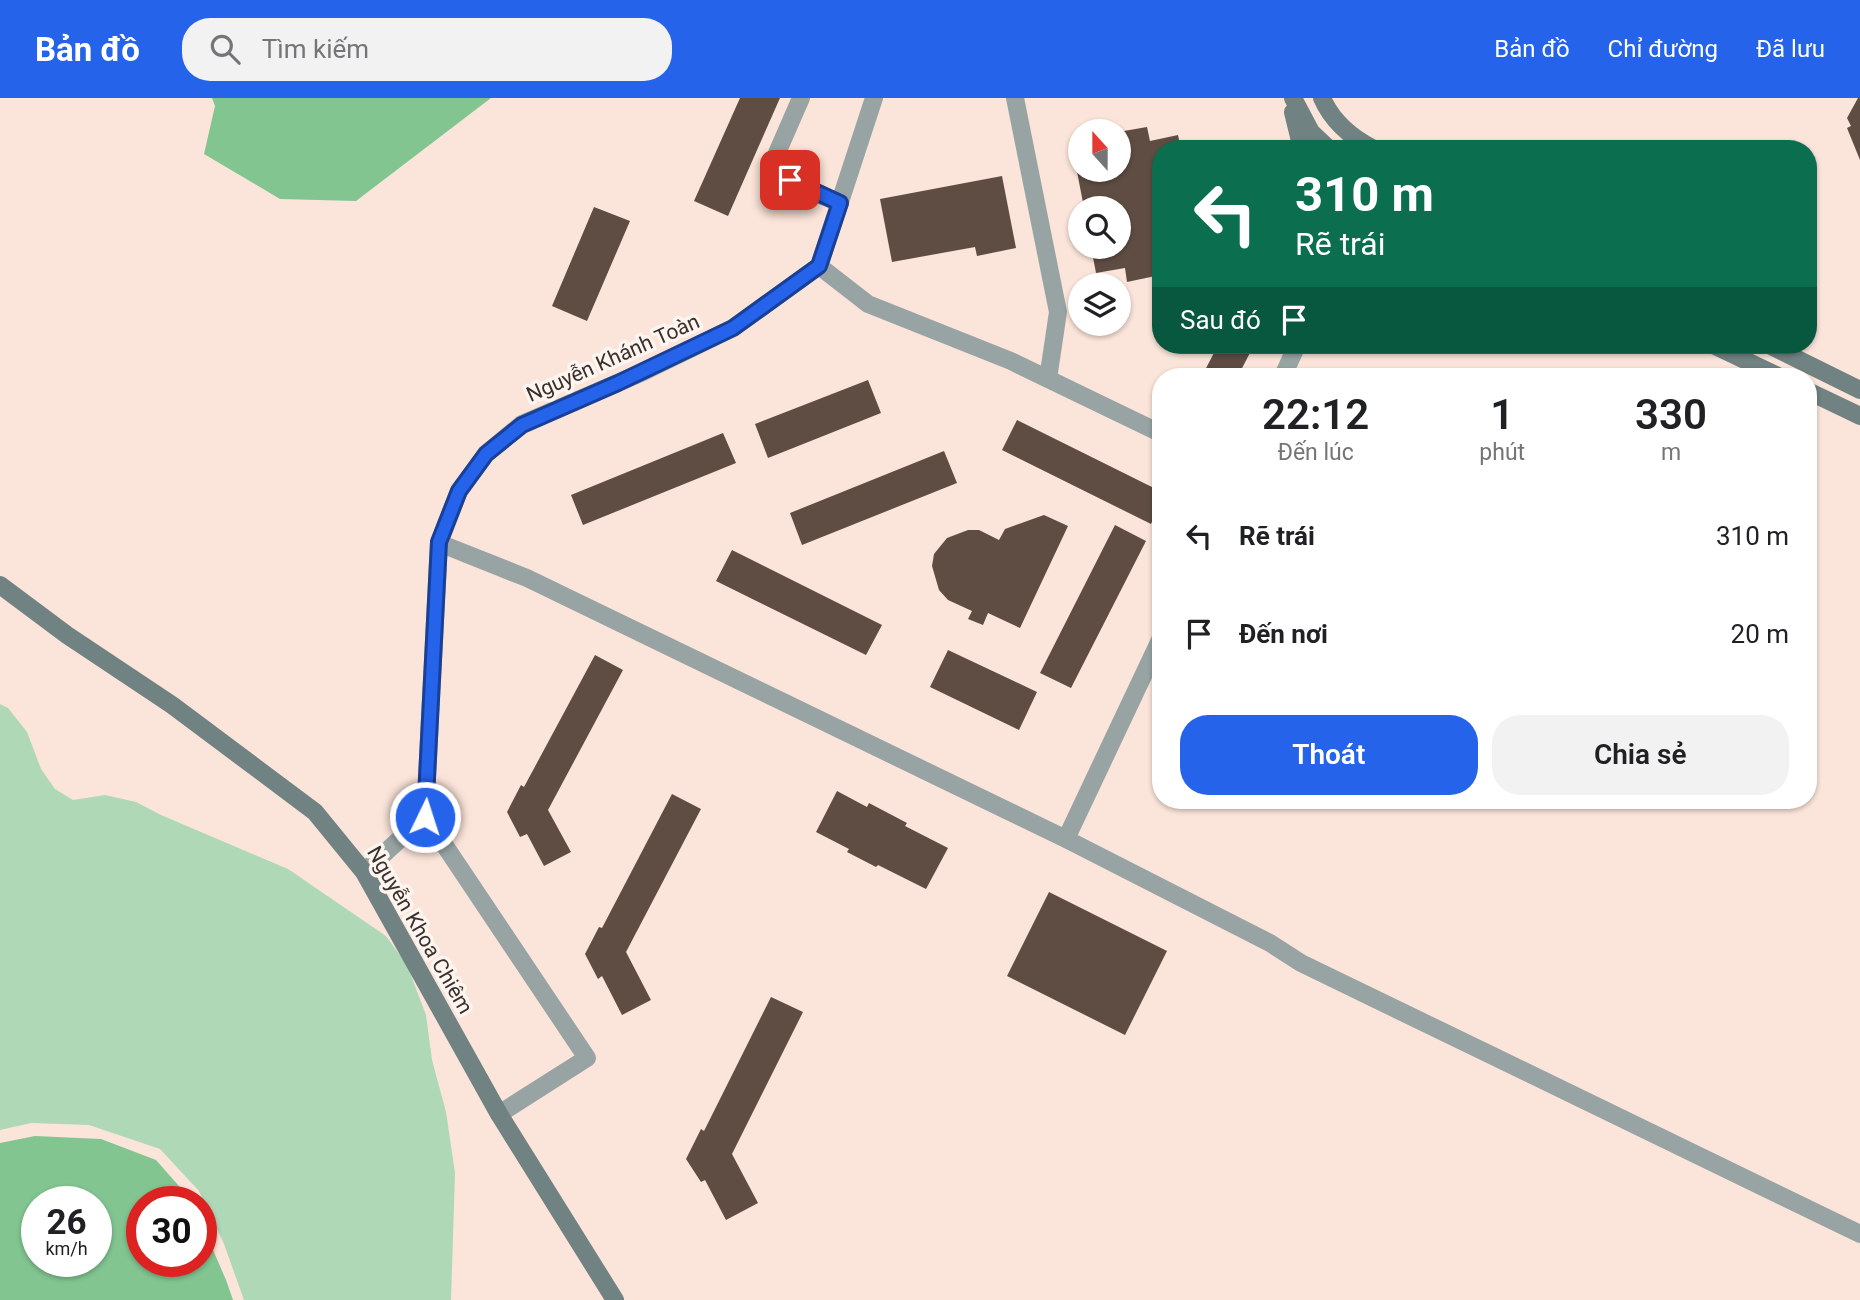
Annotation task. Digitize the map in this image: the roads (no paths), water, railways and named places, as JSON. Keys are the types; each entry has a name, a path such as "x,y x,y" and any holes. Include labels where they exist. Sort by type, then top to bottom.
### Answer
{"street":[{"path":"801,98 777,153 782,167 790,180 840,203"},
{"path":"874,98 819,266 868,304 1011,361 1152,429"},
{"path":"1015,98 1058,312 1048,379"},
{"path":"1292,98 1311,132 1319,140"},
{"path":"1292,98 1301,140"},
{"path":"1311,132 1325,106 1358,140"},
{"name":"Nguyễn Khánh Toàn","path":"425,817 439,542 459,491 486,454 522,425 733,328 819,266"},
{"path":"1745,354 1766,368"},
{"path":"1787,354 1816,368"},
{"path":"1817,369 1860,390"},
{"path":"1817,395 1860,416"},
{"path":"439,542 527,578 1066,839 1270,943 1301,963 1860,1234"},
{"name":"Nguyễn Khoa Chiêm","path":"0,585 67,635 172,705 315,812 364,872 499,1114 615,1300"},
{"path":"1066,839 1152,657"},
{"path":"364,872 425,817 587,1058 499,1114"}]}
